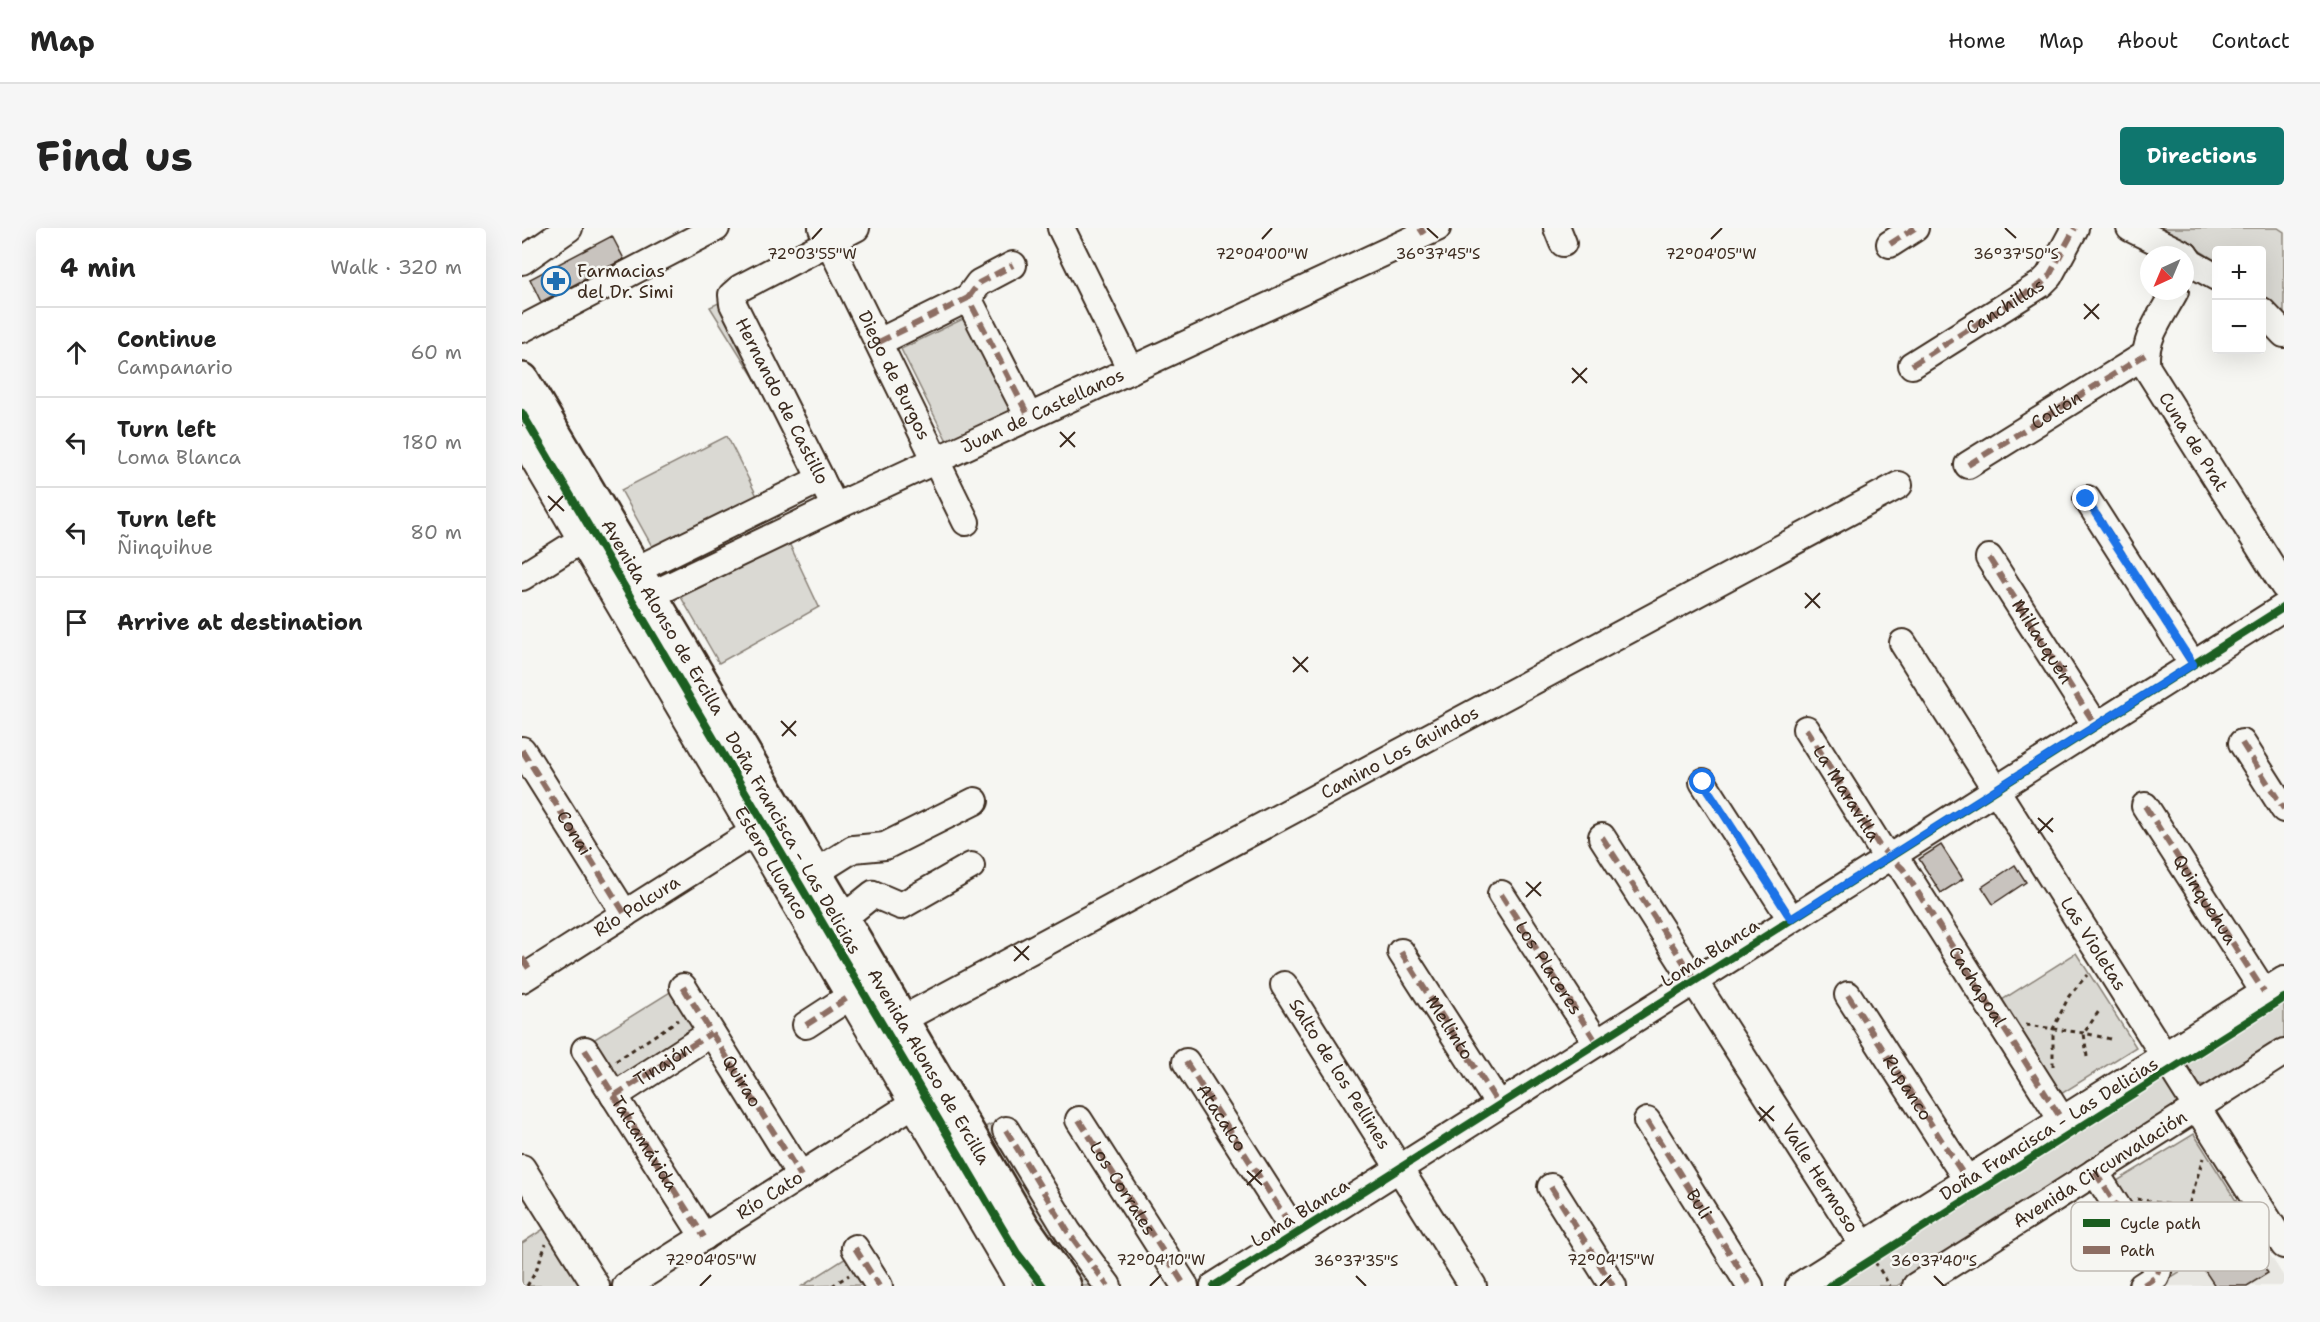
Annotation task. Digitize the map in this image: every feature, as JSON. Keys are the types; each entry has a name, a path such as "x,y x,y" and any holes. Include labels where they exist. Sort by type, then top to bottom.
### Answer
{"main road":[{"name":"Avenida Alonso de Ercilla","path":"522,380 1019,1220 1064,1286"}],"street":[{"path":"522,261 569,228"},
{"path":"522,328 716,228"},
{"path":"826,235 856,228"},
{"path":"1061,228 1131,370"},
{"path":"1890,244 1915,228"},
{"name":"Canchillas","path":"1912,365 2041,284 2049,276 2075,228"},
{"path":"2130,228 2161,246"},
{"name":"Juan de Castellanos","path":"642,584 835,507 1427,230"},
{"name":"Hernando de Castillo","path":"826,235 732,295 733,304 835,507"},
{"name":"Diego de Burgos","path":"826,235 966,522"},
{"path":"879,342 968,298 979,283 1013,265"},
{"path":"2194,265 2212,274"},
{"path":"968,298 1029,417"},
{"path":"2145,356 2148,343 2170,300"},
{"path":"2266,315 2284,334"},
{"name":"Coltón","path":"1968,465 2145,356"},
{"name":"Cuna de Prat","path":"2145,356 2150,374 2284,586"},
{"name":"Estero Lluanco","path":"522,439 1020,1286"},
{"path":"642,584 821,478"},
{"name":"Camino Los Guindos","path":"901,1020 1899,485"},
{"path":"2086,499 2193,664"},
{"path":"522,577 580,540"},
{"name":"Millauquén","path":"1989,558 2096,726"},
{"name":"Loma Blanca","path":"1214,1286 2284,607"},
{"name":"Las Violetas","path":"1903,643 2257,1202"},
{"name":"La Maravilla","path":"1806,729 1880,847 1891,856"},
{"path":"2242,743 2284,809"},
{"name":"Conai","path":"522,750 625,914"},
{"path":"1703,782 1791,919"},
{"path":"815,873 853,849 885,846 975,801"},
{"name":"Quinquehua","path":"2145,806 2274,986"},
{"name":"Río Polcura","path":"525,970 625,914 752,833"},
{"name":"Valle Hermoso","path":"1602,837 1871,1255"},
{"name":"Cachapoal","path":"1891,856 1903,869 2062,1120"},
{"path":"842,919 873,894 901,906 971,866"},
{"name":"Los Placeres","path":"1501,894 1597,1043"},
{"name":"Mellinto","path":"1401,952 1499,1105"},
{"name":"Salto de los Pellines","path":"1284,985 1473,1286"},
{"path":"1799,1286 1871,1255 1967,1180 2274,986"},
{"name":"Rupanco","path":"1848,995 1967,1180"},
{"path":"806,1025 849,997"},
{"name":"Quirao","path":"690,998 801,1176"},
{"name":"Tinajón","path":"614,1096 711,1033"},
{"name":"Talcamávida","path":"585,1050 704,1237"},
{"name":"Avenida Circunvalación","path":"1916,1286 2102,1183 2197,1108 2284,1052"},
{"name":"Atacalco","path":"1186,1062 1296,1234"},
{"name":"Río Cato","path":"626,1286 912,1105"},
{"name":"Los Corrales","path":"1079,1119 1185,1286"},
{"name":"Buli","path":"1647,1121 1750,1286"},
{"path":"1006,1130 1068,1232 1108,1286"},
{"path":"522,1168 596,1286"},
{"path":"2102,1183 2114,1202"},
{"path":"1551,1187 1613,1286"},
{"name":"Las Violetas","path":"2269,1222 2284,1245"},
{"path":"855,1248 875,1285"},
{"path":"2142,1286 2156,1277 2158,1271"}],"path":[{"path":"2054,1074 2053,1029 2069,996 2102,957"},
{"path":"599,1072 690,998"},
{"path":"2087,1057 2084,1033 2099,1011"},
{"path":"1999,1021 2110,1039"},
{"path":"2189,1202 2212,1131"},
{"path":"2102,1183 2167,1202"},
{"path":"527,1286 537,1271 554,1219"},
{"path":"1871,1255 1890,1286"}],"shaded area":[{"path":"2154,228 2278,228 2284,232 2284,319 2266,300 2266,246 2212,246 2212,258 2189,244"},
{"path":"723,301 776,413 710,307"},
{"path":"967,317 1014,411 948,443 901,349"},
{"path":"727,436 757,496 653,548 621,490"},
{"path":"789,543 819,607 719,663 681,597"},
{"path":"2076,953 2136,1047 2053,1099 1994,1005"},
{"path":"675,989 702,1032 618,1085 590,1042"},
{"path":"2284,994 2284,1040 2209,1087 2196,1084 2185,1067 2187,1055"},
{"path":"2150,1079 2165,1080 2177,1101 2172,1112 1897,1286 1823,1286"},
{"path":"991,1124 1045,1215 1095,1286 1077,1286 979,1130"},
{"path":"2194,1134 2237,1202 2123,1202 2112,1184"},
{"path":"545,1228 581,1286 522,1286 522,1243"},
{"path":"2269,1253 2284,1277 2284,1286 2163,1286 2161,1283 2180,1271 2269,1271"},
{"path":"846,1258 864,1285 802,1286"},
{"path":"2166,1271 2181,1271 2170,1278"}],"building":[{"path":"612,236 624,259 541,302 530,279"},
{"path":"1941,845 1963,879 1941,893 1919,859"},
{"path":"2015,865 2026,882 1993,904 1982,887"},
{"path":"2205,1271 2267,1271 2268,1273 2247,1286 2215,1286"}],"marked path":[{"path":"1420,228 1424,234"},
{"path":"1890,244 1915,228"},
{"path":"1912,365 2041,284 2049,276 2075,228"},
{"path":"968,298 979,283 1013,265"},
{"path":"879,342 968,298 1029,417"},
{"path":"1968,465 2145,355"},
{"path":"2087,499 2193,665"},
{"path":"1989,558 2096,726"},
{"path":"1806,729 1880,847 1903,869 2062,1120"},
{"path":"2242,743 2284,809"},
{"path":"522,750 625,914"},
{"path":"1703,782 1791,919"},
{"path":"2145,806 2264,992"},
{"path":"1602,837 1695,980"},
{"path":"1501,894 1597,1043"},
{"path":"1401,952 1499,1105"},
{"path":"522,958 532,973"},
{"path":"683,987 801,1176"},
{"path":"1848,995 1967,1180"},
{"path":"806,1025 849,997"},
{"path":"614,1096 711,1033"},
{"path":"585,1050 704,1237"},
{"path":"1186,1062 1296,1234"},
{"path":"1079,1120 1185,1286"},
{"path":"1647,1121 1750,1286"},
{"path":"1006,1130 1068,1232 1108,1286"},
{"path":"2095,1172 2114,1202"},
{"path":"1551,1187 1613,1286"},
{"path":"855,1248 879,1286"},
{"path":"2142,1286 2156,1277 2158,1271"}],"cycle path":[{"name":"Doña Francisca - Las Delicias","path":"522,413 1017,1253 1043,1286"},
{"path":"1214,1286 2284,607"},
{"name":"Doña Francisca - Las Delicias","path":"1830,1286 2284,998"}],"place":[{"name":"Farmacias del Dr. Simi","path":"556,281"}],"route":[{"path":"1703,782 1791,919 2193,664 2086,499"}]}
